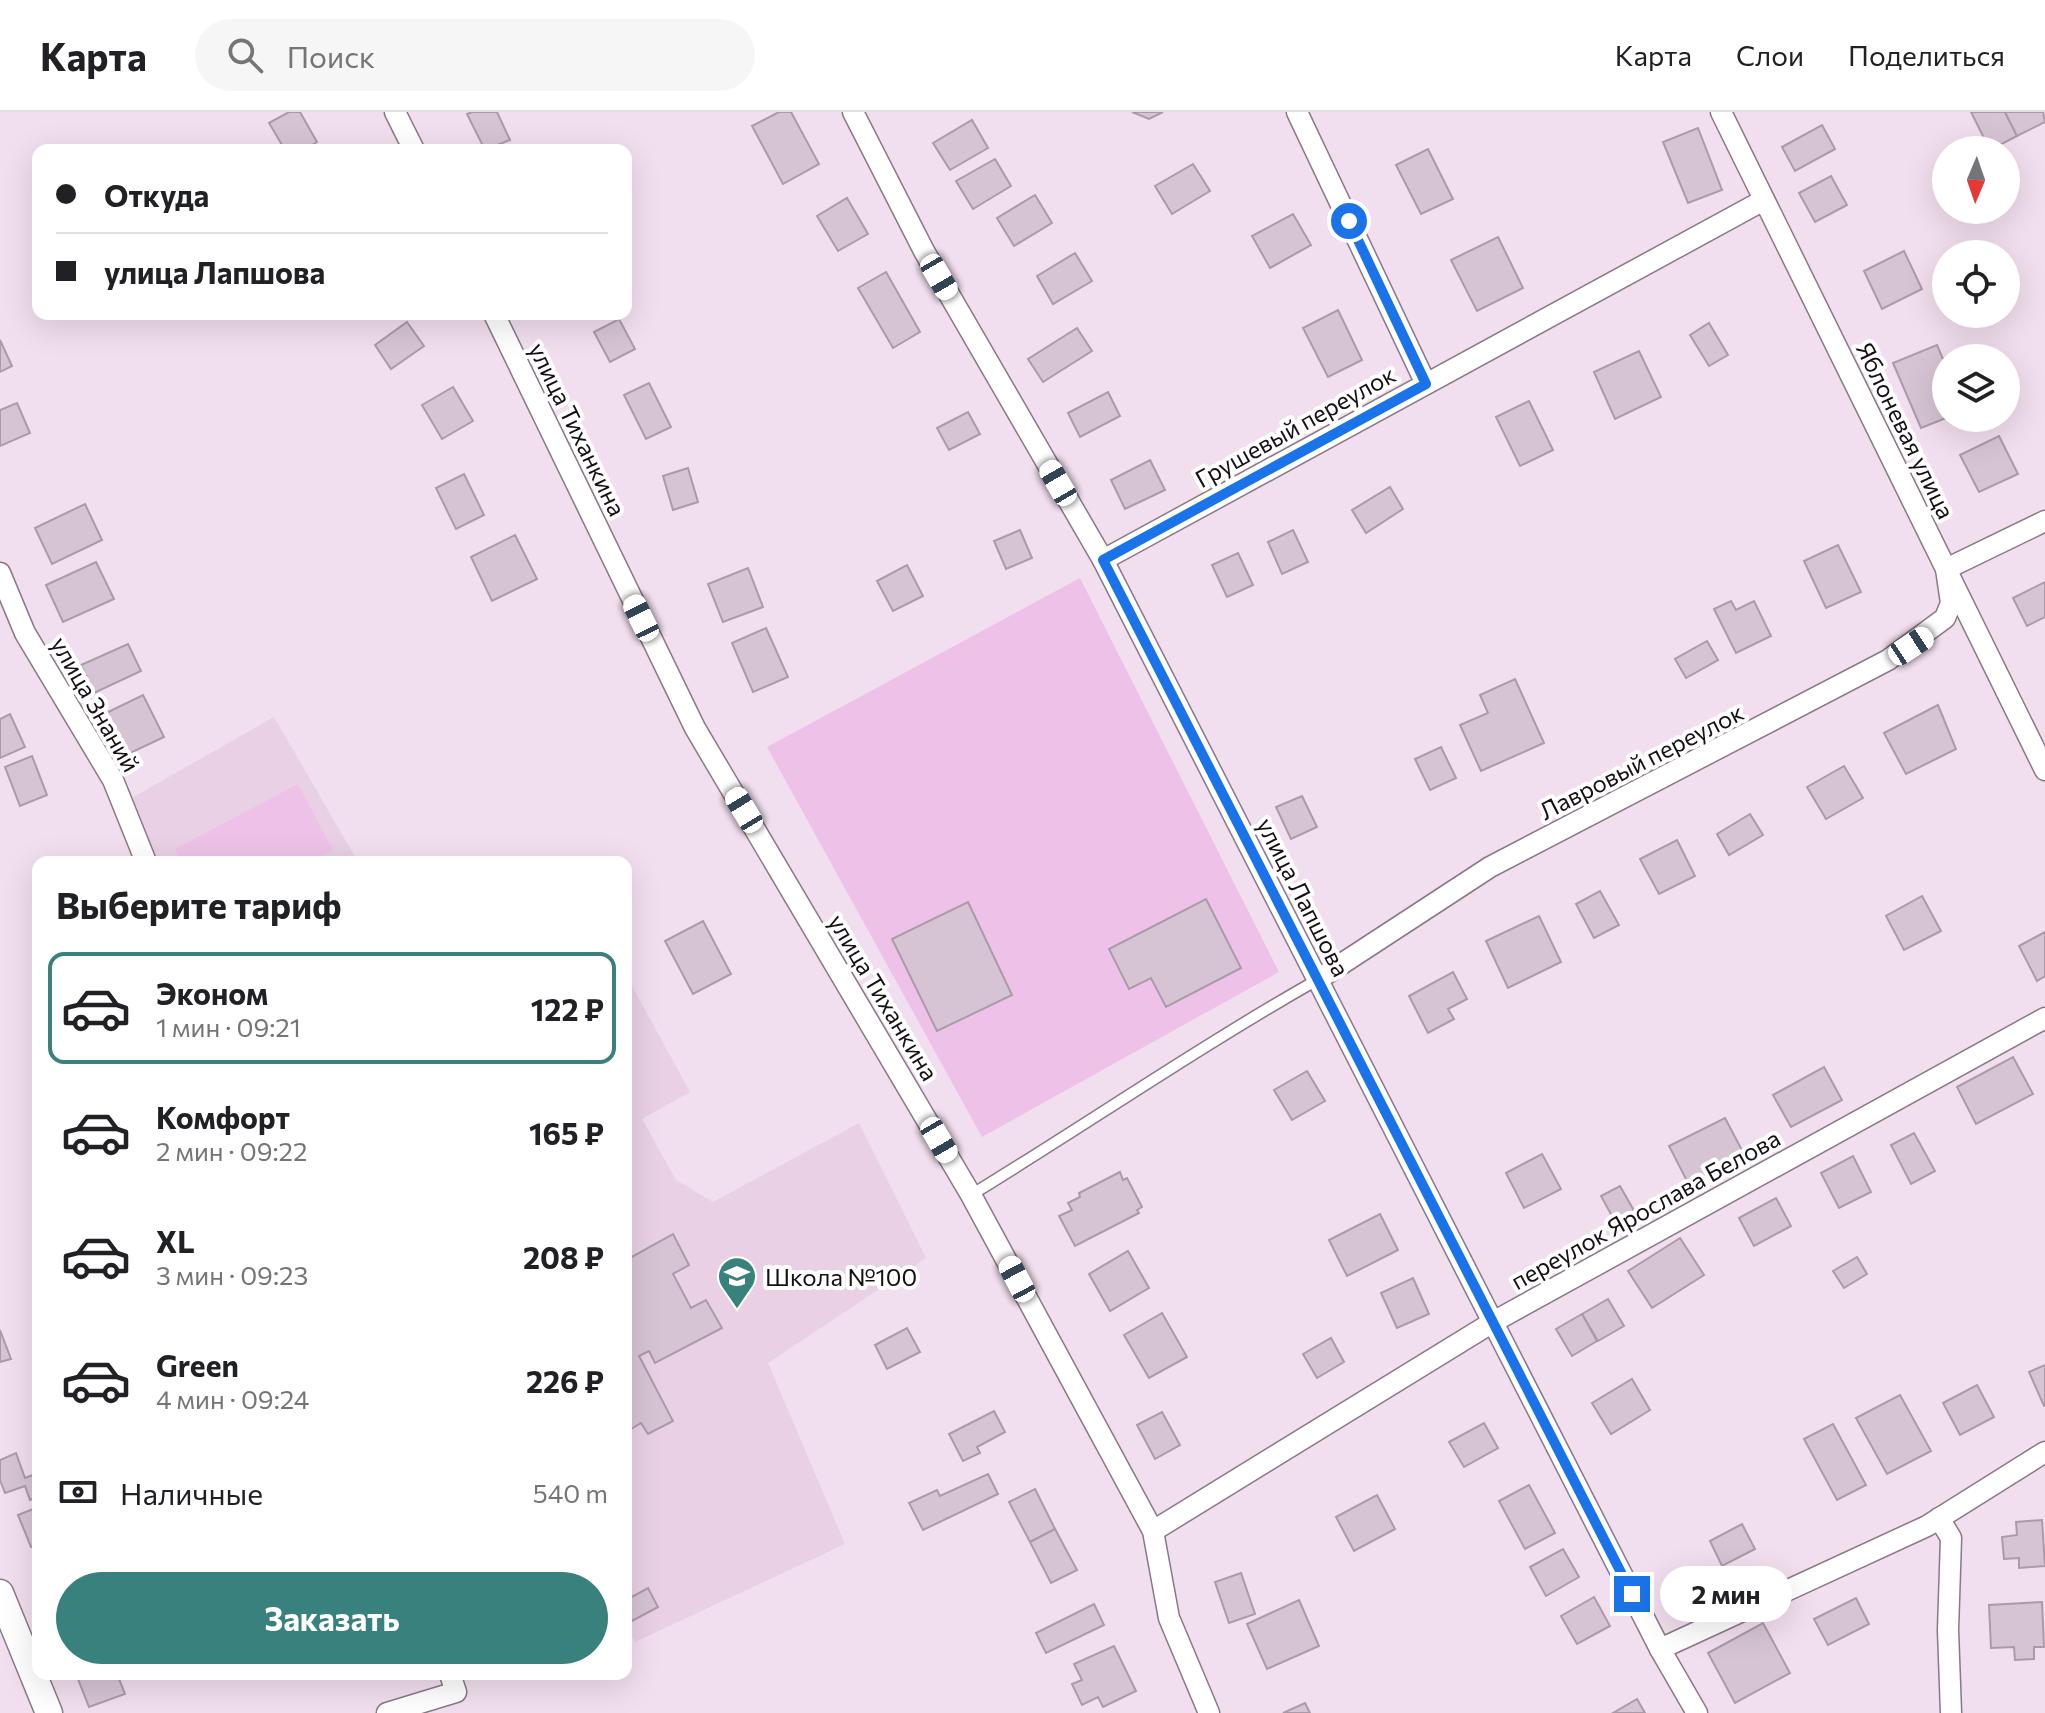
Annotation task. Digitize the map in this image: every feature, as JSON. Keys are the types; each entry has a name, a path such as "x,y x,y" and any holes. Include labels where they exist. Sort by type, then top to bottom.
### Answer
{"street":[{"path":"395,112 411,144"},
{"name":"улица Лапшова","path":"853,112 924,251 1103,560 1660,1649 1697,1713"},
{"path":"1297,112 1426,384"},
{"name":"Яблоневая улица","path":"1721,112 2045,770"},
{"name":"Грушевый переулок","path":"1103,560 1764,200"},
{"name":"улица Тиханкина","path":"497,320 695,728 971,1195 1153,1531 1169,1618 1209,1713"},
{"path":"1946,569 2045,521"},
{"name":"Лавровый переулок","path":"1317,980 1490,867 1810,703 1911,646 1945,618 1951,603 1946,569"},
{"name":"улица Знаний","path":"0,573 25,633 113,780 144,856"},
{"name":"переулок Ярослава Белова","path":"1153,1531 1493,1322 2045,1018"},
{"path":"1660,1649 1939,1518 2045,1452"},
{"path":"1939,1518 1951,1538 1948,1630 1951,1713"},
{"path":"0,1593 32,1671"},
{"path":"36,1680 49,1713"},
{"path":"387,1713 456,1692 452,1680"}],"lane":[{"path":"971,1195 1115,1108 1218,1037 1317,980"}],"shaded area":[{"path":"1080,578 1279,972 982,1137 767,747"},
{"path":"274,717 355,856 154,856 130,799"},
{"path":"298,784 333,850 322,856 179,856 175,849"},
{"name":"Школа №100","path":"632,986 690,1092 642,1119 676,1180 713,1202 859,1123 926,1258 768,1363 845,1544 635,1642 632,1636"}],"building":[{"path":"289,112 300,112 317,142 281,144 269,123"},
{"path":"497,112 510,140 500,144 482,144 467,114"},
{"path":"779,112 791,112 819,164 783,184 752,126"},
{"path":"1132,112 1163,112 1149,119"},
{"path":"1971,112 2005,112 2017,136 1983,136"},
{"path":"2005,112 2043,112 2045,122 2017,136"},
{"path":"972,120 988,148 950,170 933,143"},
{"path":"1822,125 1835,149 1795,171 1782,147"},
{"path":"1698,128 1722,190 1688,203 1663,142"},
{"path":"1428,149 1453,199 1421,214 1396,165"},
{"path":"995,159 1011,186 973,209 956,181"},
{"path":"1193,164 1210,191 1172,214 1155,186"},
{"path":"1831,176 1847,205 1815,222 1799,193"},
{"path":"1035,195 1052,223 1014,246 997,218"},
{"path":"847,198 868,234 838,251 817,216"},
{"path":"1293,214 1311,245 1270,268 1252,236"},
{"path":"1498,237 1523,288 1477,311 1451,260"},
{"path":"1904,251 1922,289 1882,309 1864,271"},
{"path":"1075,253 1092,281 1053,304 1037,276"},
{"path":"886,272 920,332 893,348 858,288"},
{"path":"1338,310 1362,360 1328,377 1303,328"},
{"path":"620,320 635,349 610,362 594,332"},
{"path":"407,322 424,346 391,369 375,345"},
{"path":"1709,323 1728,355 1709,366 1690,335"},
{"path":"1077,328 1092,351 1043,382 1028,359"},
{"path":"0,340 12,366 0,372"},
{"path":"1932,347 1932,424 1921,428 1893,363"},
{"path":"1639,351 1661,397 1615,419 1594,372"},
{"path":"649,383 671,427 646,439 624,395"},
{"path":"453,387 473,421 442,439 422,405"},
{"path":"1108,392 1120,416 1080,437 1068,413"},
{"path":"1529,401 1553,450 1520,466 1496,417"},
{"path":"17,403 30,433 0,446 0,410"},
{"path":"968,412 980,434 949,450 937,428"},
{"path":"1999,436 2018,474 1979,492 1960,455"},
{"path":"1150,460 1165,490 1125,509 1111,480"},
{"path":"688,468 698,502 673,510 663,476"},
{"path":"464,474 484,515 456,529 436,488"},
{"path":"1390,487 1403,509 1366,533 1352,510"},
{"path":"85,504 102,540 52,564 35,528"},
{"path":"1020,530 1032,558 1006,569 994,541"},
{"path":"1293,530 1308,562 1282,574 1268,542"},
{"path":"515,535 537,579 492,601 471,557"},
{"path":"1838,545 1861,592 1826,608 1804,561"},
{"path":"1238,553 1253,585 1227,597 1212,565"},
{"path":"96,562 114,599 63,622 46,585"},
{"path":"907,565 923,596 893,611 877,581"},
{"path":"748,568 763,607 723,622 708,584"},
{"path":"2045,582 2045,617 2027,626 2013,598"},
{"path":"1731,601 1736,610 1754,601 1771,636 1736,653 1714,609"},
{"path":"766,628 788,677 753,692 732,643"},
{"path":"1707,641 1718,660 1686,678 1675,659"},
{"path":"128,644 141,671 94,693 81,665"},
{"path":"1515,679 1544,743 1481,771 1460,725 1488,713 1480,695"},
{"path":"143,695 164,737 124,756 104,714"},
{"path":"1938,705 1956,749 1906,774 1884,733"},
{"path":"10,714 25,747 0,758 0,719"},
{"path":"1441,747 1456,778 1430,790 1415,759"},
{"path":"32,756 47,795 20,806 5,767"},
{"path":"1844,766 1863,798 1826,819 1807,787"},
{"path":"1302,796 1317,827 1291,839 1276,807"},
{"path":"1750,814 1763,835 1729,855 1717,834"},
{"path":"1677,840 1695,876 1659,894 1640,859"},
{"path":"1600,891 1619,925 1594,938 1576,904"},
{"path":"1922,896 1941,931 1904,950 1886,916"},
{"path":"1206,899 1241,968 1166,1007 1151,978 1129,989 1109,949"},
{"path":"968,902 1012,995 937,1031 892,939"},
{"path":"1539,916 1561,962 1508,988 1486,941"},
{"path":"703,921 731,974 693,994 665,941"},
{"path":"2045,932 2045,976 2037,981 2019,946"},
{"path":"1453,972 1467,999 1448,1009 1454,1019 1428,1033 1409,996"},
{"path":"2013,1057 2033,1094 1976,1124 1957,1087"},
{"path":"1824,1067 1842,1100 1791,1127 1773,1095"},
{"path":"1307,1071 1325,1101 1292,1120 1274,1090"},
{"path":"1725,1118 1744,1154 1688,1183 1669,1146"},
{"path":"1914,1133 1935,1171 1911,1184 1891,1145"},
{"path":"1542,1154 1561,1189 1524,1208 1506,1173"},
{"path":"1853,1156 1871,1192 1839,1208 1821,1173"},
{"path":"1120,1172 1123,1180 1127,1178 1142,1207 1137,1210 1139,1213 1075,1246 1059,1216 1072,1210 1068,1203 1080,1197 1079,1193"},
{"path":"1620,1186 1637,1216 1618,1227 1601,1196"},
{"path":"1776,1198 1791,1226 1754,1246 1739,1218"},
{"path":"1380,1214 1398,1250 1347,1276 1329,1240"},
{"path":"673,1234 689,1265 673,1274 691,1308 706,1300 722,1328 655,1363 649,1351 639,1356 673,1421 648,1434 641,1423 632,1428 632,1257"},
{"path":"1680,1238 1704,1275 1652,1308 1628,1271"},
{"path":"1128,1251 1149,1288 1110,1311 1089,1274"},
{"path":"1857,1257 1867,1274 1844,1288 1833,1271"},
{"path":"1413,1278 1429,1314 1397,1328 1381,1293"},
{"path":"1608,1299 1624,1326 1598,1341 1582,1314"},
{"path":"1162,1313 1187,1357 1149,1378 1124,1335"},
{"path":"1582,1314 1597,1341 1572,1356 1556,1329"},
{"path":"907,1328 920,1352 887,1369 875,1345"},
{"path":"0,1330 11,1359 0,1362"},
{"path":"1331,1338 1344,1362 1317,1378 1303,1354"},
{"path":"2045,1365 2045,1406 2044,1406 2029,1372"},
{"path":"1632,1379 1650,1410 1611,1434 1592,1403"},
{"path":"1977,1385 1994,1417 1960,1435 1943,1403"},
{"path":"1900,1395 1931,1451 1887,1474 1856,1418"},
{"path":"994,1411 1005,1432 977,1447 980,1453 963,1461 949,1434"},
{"path":"1162,1412 1180,1445 1155,1459 1137,1425"},
{"path":"1484,1423 1498,1448 1464,1467 1449,1442"},
{"path":"1833,1424 1866,1485 1837,1500 1804,1439"},
{"path":"16,1453 25,1478 32,1475 32,1499 25,1486 5,1493 0,1480 0,1460"},
{"path":"988,1474 998,1494 923,1530 909,1503 937,1490 940,1496"},
{"path":"1529,1485 1555,1533 1525,1549 1499,1501"},
{"path":"1035,1489 1055,1529 1030,1542 1009,1502"},
{"path":"1377,1495 1395,1529 1354,1551 1336,1517"},
{"path":"32,1509 31,1547 18,1515"},
{"path":"2042,1520 2045,1566 2019,1568 2019,1558 2004,1559 2002,1537 2017,1535 2016,1522"},
{"path":"1742,1524 1755,1549 1722,1566 1710,1541"},
{"path":"1055,1529 1077,1570 1051,1583 1030,1542"},
{"path":"1563,1549 1579,1577 1546,1596 1530,1567"},
{"path":"1241,1573 1255,1614 1229,1623 1215,1582"},
{"path":"648,1588 658,1607 632,1621 632,1597"},
{"path":"1594,1597 1610,1626 1577,1644 1561,1616"},
{"path":"1856,1598 1869,1624 1828,1645 1814,1619"},
{"path":"1299,1600 1319,1646 1267,1669 1247,1624"},
{"path":"2042,1602 2044,1647 2034,1647 2034,1659 2015,1660 2014,1647 1991,1648 1989,1605"},
{"path":"1094,1604 1104,1625 1046,1653 1036,1633"},
{"path":"1763,1623 1790,1673 1735,1703 1708,1653"},
{"path":"1114,1646 1136,1691 1103,1707 1098,1697 1082,1705 1072,1684 1082,1680 1074,1664"},
{"path":"78,1680 119,1680 125,1694 89,1707"},
{"path":"1637,1699 1645,1713 1613,1713"},
{"path":"1305,1703 1310,1713 1283,1713"}],"place":[{"name":"Школа №100","path":"737,1310"}],"route":[{"path":"1349,221 1426,384 1103,560 1632,1594"}]}
